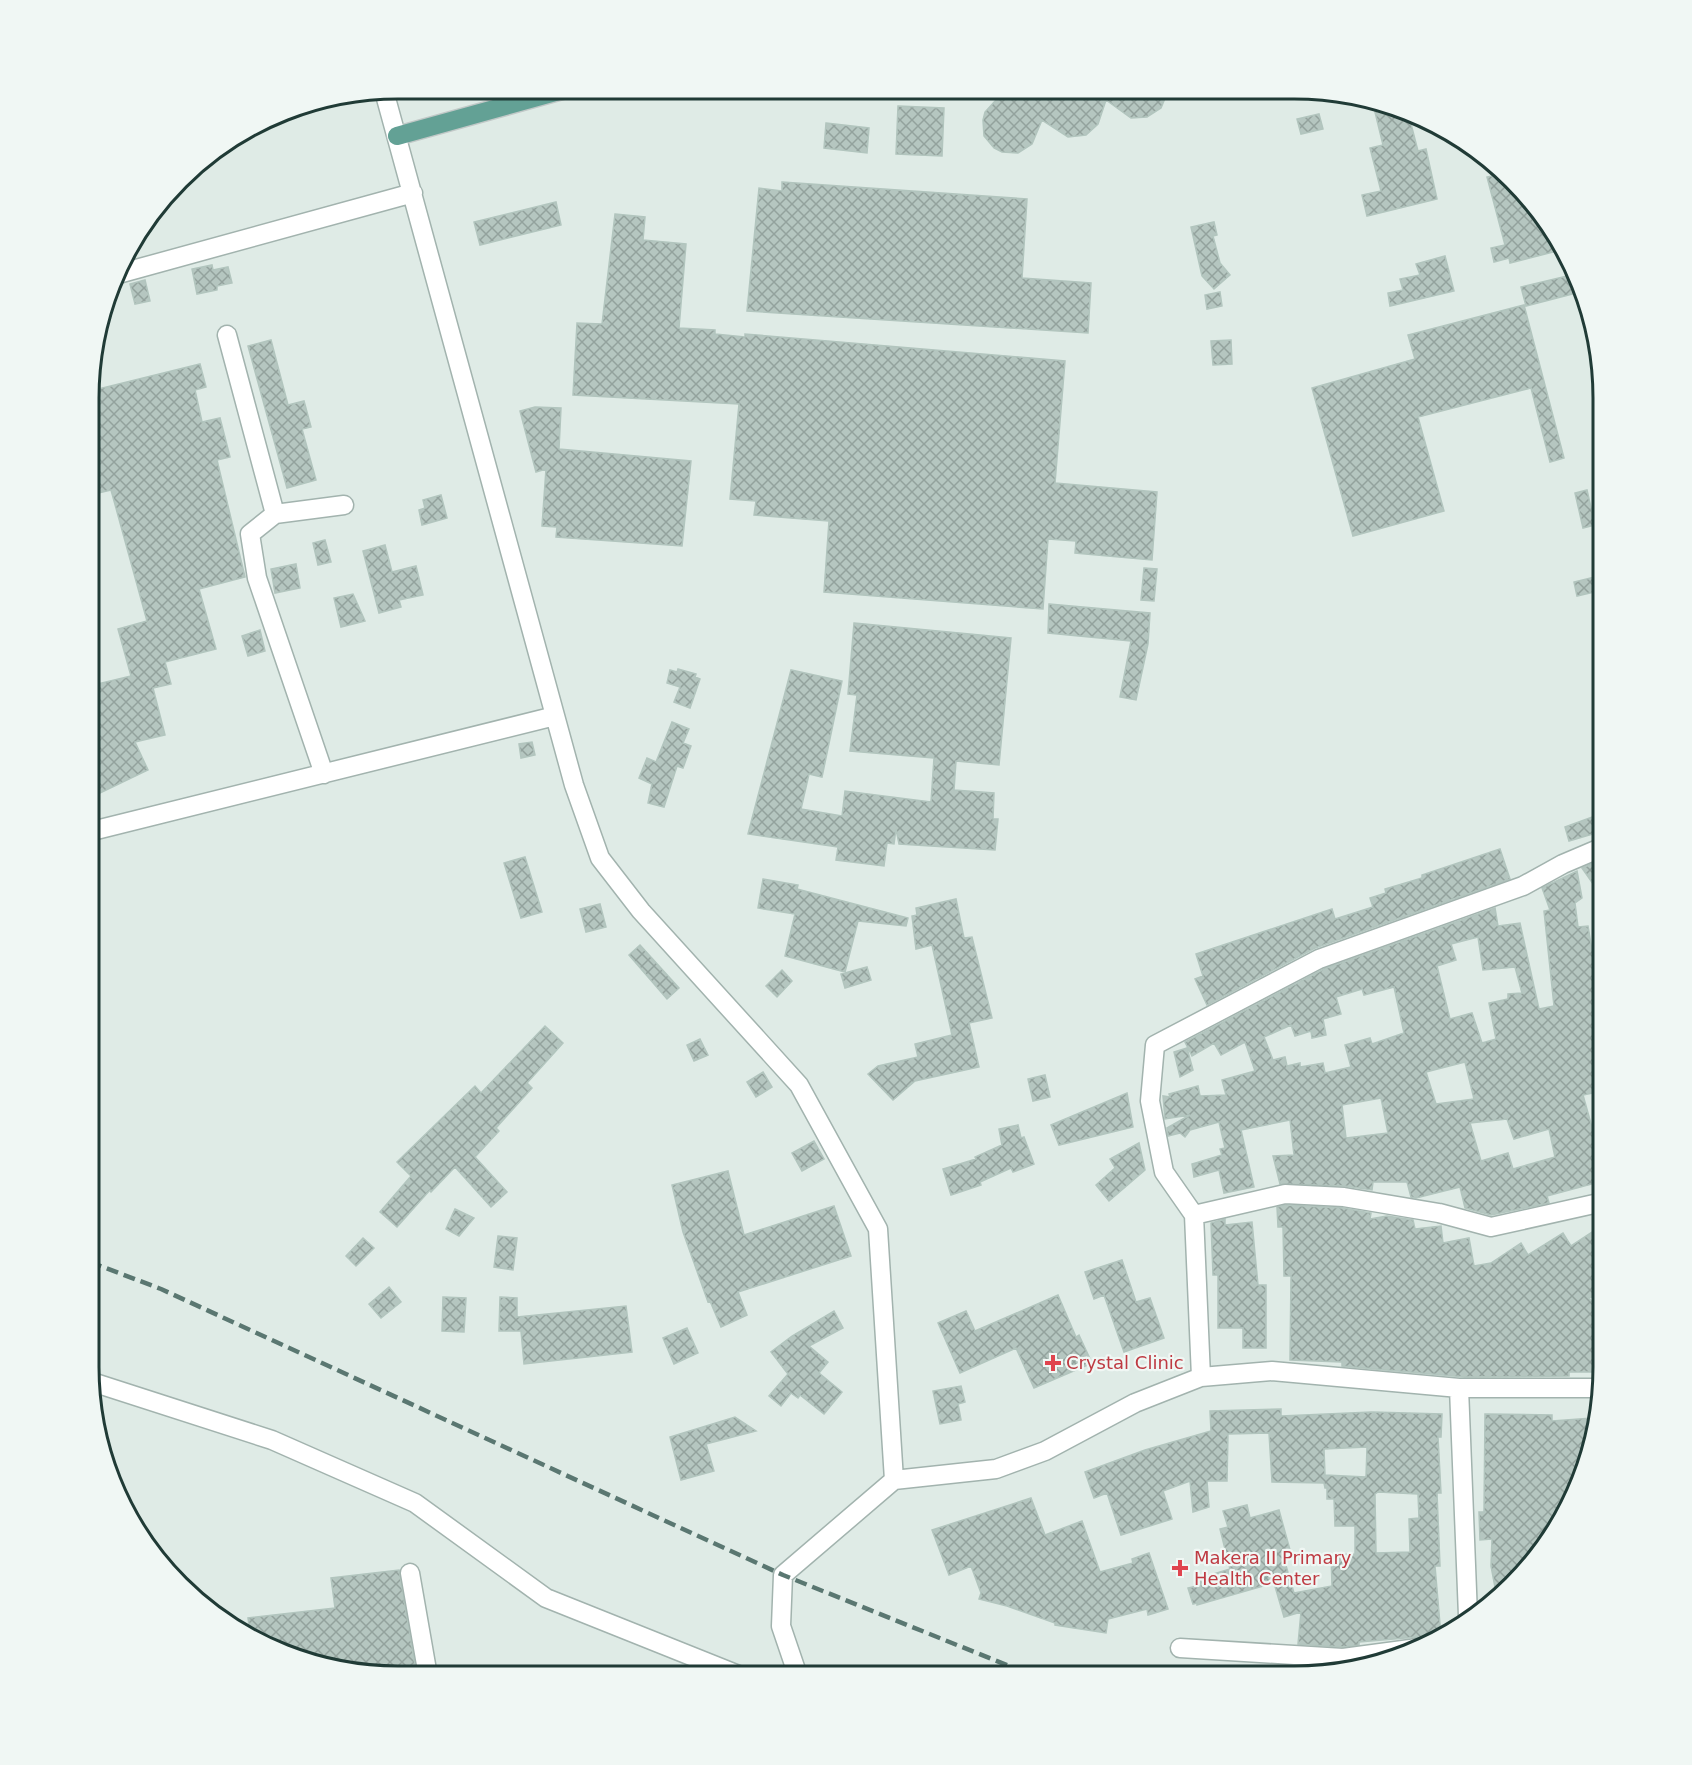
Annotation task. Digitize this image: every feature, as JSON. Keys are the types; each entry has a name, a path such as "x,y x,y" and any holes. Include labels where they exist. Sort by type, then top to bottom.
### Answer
{"main road":[{"path":"397,136 530,99"}],"street":[{"path":"386,100 574,785 600,858 641,911 799,1084 878,1229 894,1480"},
{"path":"127,271 413,193"},
{"path":"227,335 275,514"},
{"path":"324,774 257,578 250,534 275,514 344,505"},
{"path":"99,829 555,716"},
{"path":"1201,1377 1194,1215 1164,1172 1150,1101 1155,1045 1319,959 1523,886 1563,864 1593,851"},
{"path":"1194,1215 1285,1194 1344,1197 1439,1213 1491,1227 1593,1204"},
{"path":"795,1666 781,1626 783,1575 894,1480 996,1469 1045,1451 1135,1403 1201,1377 1272,1371 1459,1388 1592,1388"},
{"path":"100,1385 272,1440 415,1503 546,1598 716,1666"},
{"path":"1459,1388 1471,1607"},
{"path":"410,1573 426,1666"},
{"path":"1180,1648 1342,1658 1382,1653"}],"building":[{"path":"1165,99 1161,108 1147,117 1131,118 1106,100 1098,124 1086,135 1068,137 1042,120 1032,144 1018,153 1002,152 994,148 984,136 985,112 996,100"},
{"path":"898,106 944,108 942,156 896,154"},
{"path":"1374,110 1411,123 1418,151 1426,149 1437,199 1367,216 1362,195 1381,191 1370,148 1383,145"},
{"path":"1319,114 1323,129 1301,134 1297,119"},
{"path":"826,123 869,128 867,153 824,148"},
{"path":"1494,176 1519,201 1555,252 1510,263 1509,258 1494,262 1491,248 1505,245 1487,177"},
{"path":"782,182 1027,199 1022,278 1091,283 1088,333 747,311 759,188 782,191"},
{"path":"556,202 561,225 480,245 474,222"},
{"path":"615,214 645,217 643,240 686,244 679,328 715,330 715,334 745,337 745,334 1065,361 1055,483 1157,492 1152,560 1075,553 1076,541 1048,539 1043,609 824,592 829,521 754,515 756,501 730,499 739,404 573,395 577,323 602,324"},
{"path":"1214,222 1217,235 1213,236 1220,263 1230,275 1214,289 1202,276 1191,227"},
{"path":"1445,256 1454,291 1390,306 1388,293 1403,290 1400,279 1420,275 1416,264"},
{"path":"212,265 213,270 228,267 232,283 217,286 217,290 197,294 192,269"},
{"path":"1567,276 1574,294 1526,306 1521,287"},
{"path":"145,280 150,301 135,304 130,284"},
{"path":"1220,292 1222,306 1207,309 1205,295"},
{"path":"1524,305 1564,458 1550,462 1531,388 1418,417 1444,511 1353,536 1312,388 1415,359 1408,335"},
{"path":"271,340 288,405 304,401 311,427 302,429 316,480 287,488 248,346"},
{"path":"1231,340 1232,364 1213,365 1211,341"},
{"path":"200,364 206,387 195,390 202,422 220,418 230,457 217,460 245,577 199,589 216,649 165,662 171,684 153,688 165,735 135,742 148,770 100,793 99,684 131,676 118,629 147,621 111,490 99,493 99,389"},
{"path":"535,407 561,408 559,449 691,461 682,546 556,537 557,527 542,526 546,469 536,472 520,411"},
{"path":"1587,490 1593,526 1583,528 1575,493"},
{"path":"441,495 447,518 422,525 419,510 425,508 423,500"},
{"path":"325,540 331,562 318,565 313,543"},
{"path":"385,545 392,572 416,566 423,595 399,600 401,607 379,613 363,551"},
{"path":"296,564 300,588 275,593 271,569"},
{"path":"1144,568 1157,569 1154,601 1141,600"},
{"path":"1593,577 1593,592 1577,596 1574,582"},
{"path":"353,594 365,621 341,627 334,598"},
{"path":"1049,604 1150,613 1148,644 1136,700 1120,697 1131,641 1048,633"},
{"path":"854,623 1011,638 999,765 956,761 954,790 994,793 993,819 998,819 995,850 899,844 896,829 894,844 887,843 884,866 836,860 838,847 748,834 791,670 842,681 822,777 809,774 801,809 842,816 845,791 931,802 934,758 850,751 857,695 848,694"},
{"path":"260,630 265,651 248,656 242,636"},
{"path":"678,669 696,674 695,677 700,679 690,708 674,702 680,687 667,683 670,670 677,672"},
{"path":"672,722 689,729 683,743 691,746 683,768 677,766 664,807 648,803 652,784 639,778 647,758 656,762"},
{"path":"532,742 535,755 521,758 519,744"},
{"path":"1593,817 1593,834 1569,841 1565,827"},
{"path":"1500,849 1510,879 1315,948 1207,1005 1195,979 1203,976 1196,954 1332,909 1335,919 1373,907 1370,898 1386,893 1385,889"},
{"path":"525,857 542,912 521,918 504,863"},
{"path":"1593,863 1593,884 1582,868"},
{"path":"1577,871 1582,898 1575,903 1578,927 1588,926 1593,950 1593,1093 1583,1095 1593,1131 1593,1184 1547,1196 1549,1203 1491,1215 1465,1208 1460,1187 1416,1198 1411,1197 1407,1182 1373,1182 1372,1190 1345,1186 1280,1184 1273,1156 1294,1155 1290,1120 1241,1130 1254,1187 1224,1193 1219,1170 1194,1177 1192,1164 1222,1155 1220,1149 1225,1148 1219,1122 1190,1130 1185,1137 1180,1133 1168,1136 1167,1128 1190,1115 1165,1119 1163,1096 1170,1097 1169,1094 1198,1086 1200,1096 1226,1095 1222,1080 1255,1071 1245,1042 1221,1055 1214,1043 1192,1056 1185,1042 1324,969 1495,908 1498,926 1520,923 1539,1009 1554,1006 1544,911 1550,910 1542,888","holes":["1478,937 1483,970 1515,967 1522,993 1508,994 1508,999 1489,1003 1496,1039 1482,1043 1472,1013 1450,1019 1437,966 1456,960 1451,944","1394,987 1404,1033 1372,1044 1370,1038 1345,1045 1351,1067 1325,1073 1323,1063 1300,1067 1300,1063 1287,1066 1285,1057 1273,1060 1264,1037 1291,1025 1295,1036 1311,1031 1312,1038 1326,1035 1323,1019 1341,1014 1336,997 1362,989 1364,995","1465,1062 1474,1099 1436,1104 1426,1072","1381,1098 1388,1133 1346,1138 1342,1105","1507,1119 1514,1139 1549,1129 1555,1157 1513,1169 1508,1153 1481,1161 1470,1123"]},
{"path":"763,879 798,885 797,889 908,918 906,926 858,921 845,972 785,956 795,914 758,908"},
{"path":"956,899 964,938 972,937 992,1018 969,1023 979,1067 915,1081 893,1100 868,1074 878,1066 918,1057 915,1044 952,1035 932,945 916,949 912,916 917,915 916,908"},
{"path":"600,904 606,927 586,932 580,909"},
{"path":"640,945 679,988 667,999 629,955"},
{"path":"867,967 871,980 845,988 841,974"},
{"path":"782,970 792,981 777,997 766,986"},
{"path":"545,1026 563,1043 527,1083 532,1088 496,1128 499,1131 475,1157 507,1192 491,1207 455,1167 431,1192 430,1190 397,1227 380,1212 411,1176 397,1162 475,1086 481,1093"},
{"path":"700,1039 708,1055 694,1061 687,1045"},
{"path":"1187,1048 1193,1070 1180,1077 1174,1052"},
{"path":"763,1072 772,1087 756,1097 747,1082"},
{"path":"1045,1075 1050,1097 1033,1101 1028,1079"},
{"path":"1127,1093 1133,1127 1059,1145 1051,1125"},
{"path":"1018,1125 1021,1138 1024,1137 1034,1164 1013,1172 1011,1168 980,1182 981,1185 951,1195 943,1169 976,1159 975,1157 1002,1145 999,1129"},
{"path":"814,1141 824,1159 802,1171 792,1153"},
{"path":"1139,1143 1145,1170 1109,1201 1096,1185 1115,1168 1110,1159"},
{"path":"728,1171 744,1235 834,1206 851,1256 738,1292 747,1315 721,1327 710,1301 708,1302 683,1232 672,1185"},
{"path":"1286,1205 1343,1208 1371,1213 1370,1219 1387,1216 1413,1220 1415,1229 1441,1226 1443,1243 1469,1238 1474,1266 1491,1263 1521,1243 1528,1255 1563,1233 1571,1246 1593,1232 1593,1297 1589,1298 1593,1304 1593,1372 1569,1372 1569,1376 1465,1377 1342,1366 1342,1362 1290,1360 1291,1276 1284,1276 1283,1227 1278,1227 1277,1207"},
{"path":"455,1209 474,1218 459,1236 446,1229"},
{"path":"1225,1219 1225,1225 1252,1222 1258,1285 1266,1285 1266,1348 1243,1348 1243,1328 1218,1328 1218,1275 1213,1275 1211,1223"},
{"path":"498,1236 517,1238 513,1270 494,1267"},
{"path":"363,1238 374,1248 356,1266 346,1256"},
{"path":"1122,1260 1136,1302 1150,1298 1164,1338 1124,1352 1104,1295 1094,1299 1085,1272"},
{"path":"389,1287 401,1302 381,1318 369,1304"},
{"path":"1058,1295 1076,1337 1079,1335 1092,1363 1034,1388 1016,1348 960,1373 938,1323 966,1311 975,1331"},
{"path":"443,1297 466,1298 464,1332 442,1331"},
{"path":"500,1297 517,1298 517,1317 626,1306 632,1352 524,1364 521,1331 499,1331"},
{"path":"834,1311 843,1328 809,1346 828,1362 819,1373 842,1392 824,1414 800,1395 798,1398 791,1393 781,1406 769,1396 788,1374 771,1352 792,1336"},
{"path":"687,1328 698,1353 674,1364 663,1338"},
{"path":"961,1386 965,1402 958,1404 961,1420 940,1424 933,1391"},
{"path":"1281,1409 1281,1416 1372,1412 1442,1414 1441,1437 1438,1437 1441,1493 1437,1493 1440,1566 1435,1566 1440,1628 1421,1638 1359,1642 1359,1645 1343,1647 1298,1644 1301,1612 1284,1617 1274,1583 1197,1605 1197,1603 1193,1604 1188,1588 1201,1585 1200,1578 1230,1569 1220,1529 1228,1527 1223,1511 1247,1505 1250,1518 1279,1510 1290,1550 1282,1552 1294,1593 1332,1586 1331,1555 1355,1554 1355,1526 1335,1526 1334,1499 1327,1499 1327,1488 1324,1483 1272,1482 1269,1433 1228,1434 1227,1481 1207,1481 1209,1507 1193,1512 1190,1481 1163,1491 1172,1519 1121,1535 1107,1493 1094,1498 1085,1472 1145,1450 1211,1431 1210,1411","holes":["1367,1447 1366,1477 1325,1475 1324,1449","1378,1492 1418,1494 1419,1518 1409,1519 1410,1552 1376,1553 1375,1494"]},
{"path":"1485,1414 1552,1415 1552,1421 1588,1418 1577,1463 1553,1517 1519,1564 1495,1588 1491,1566 1492,1539 1480,1540 1479,1512 1484,1512"},
{"path":"735,1417 756,1431 706,1444 714,1471 681,1480 670,1437"},
{"path":"1031,1498 1045,1535 1082,1521 1100,1572 1133,1563 1132,1559 1149,1553 1168,1609 1148,1615 1147,1609 1108,1619 1106,1633 1055,1625 1055,1623 1007,1606 979,1599 981,1593 971,1566 949,1575 932,1530"},
{"path":"399,1570 415,1666 378,1665 320,1656 283,1643 249,1627 248,1618 335,1608 331,1578"}],"railway":[{"path":"99,1265 161,1289 783,1575 1009,1666"}],"place":[{"name":"Crystal Clinic","path":"1053,1363"},
{"name":"Makera II Primary Health Center","path":"1180,1568"}]}
